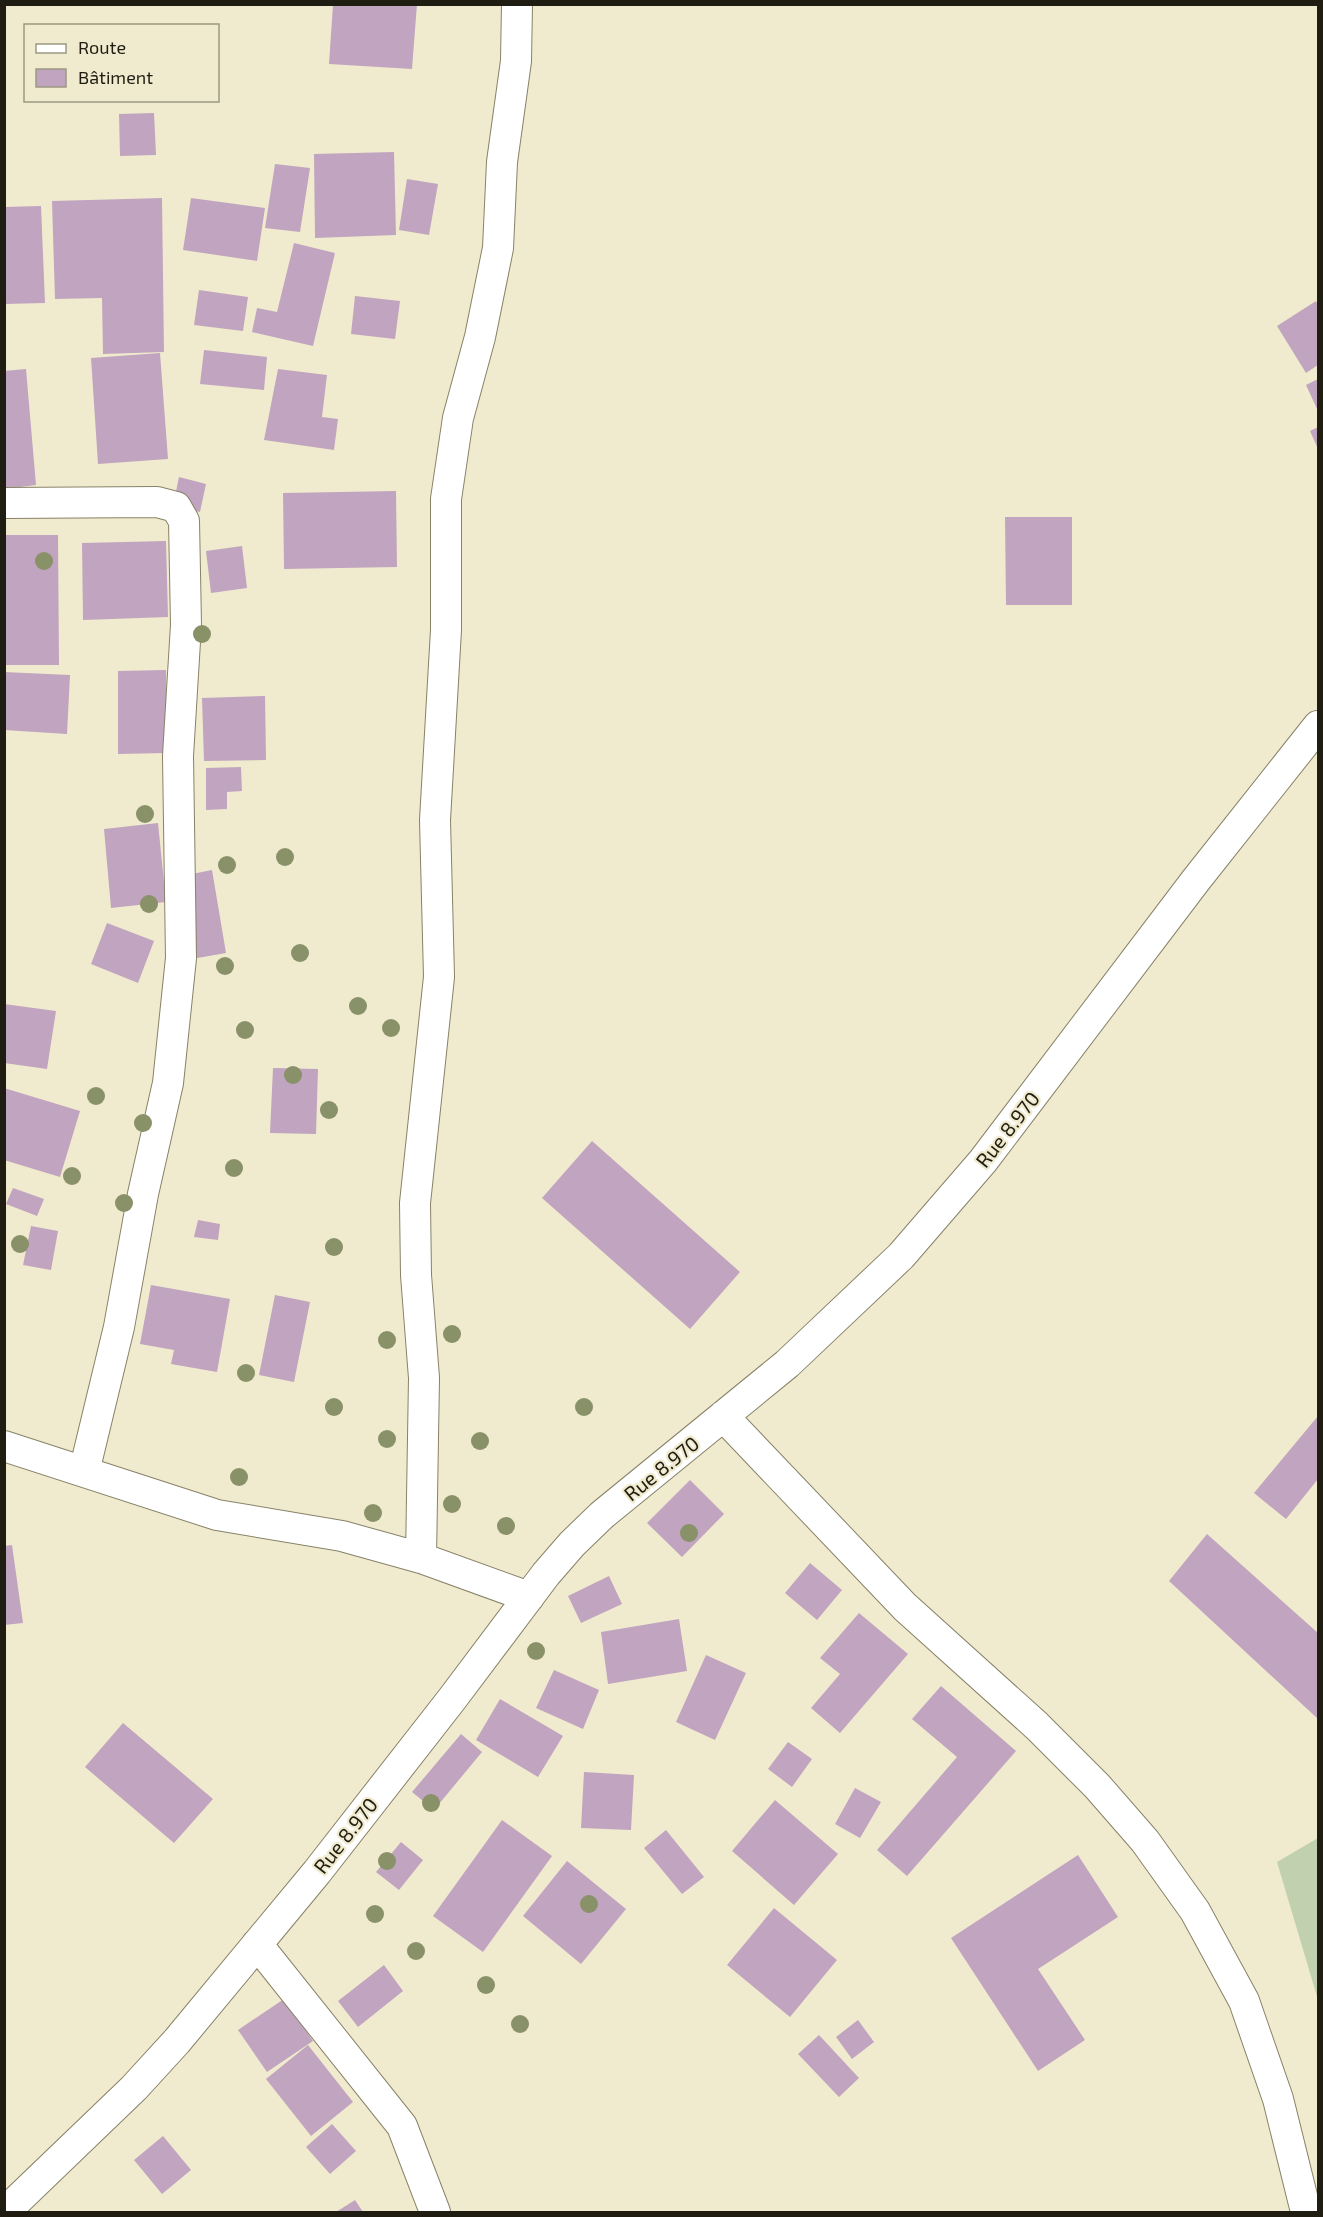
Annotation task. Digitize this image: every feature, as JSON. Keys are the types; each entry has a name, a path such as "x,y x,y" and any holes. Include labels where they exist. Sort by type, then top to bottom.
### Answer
{"street":[{"path":"421,1558 424,1378 416,1275 415,1203 439,977 435,820 446,630 447,499 458,418 480,337 498,249 502,162 516,60 518,4"},
{"path":"4,503 157,502 176,507 184,521 186,625 178,756 181,958 168,1083 143,1194 119,1327 84,1472"},
{"name":"Rue 8.970","path":"5,2212 134,2088 177,2041 338,1845 572,1544 595,1522 787,1364 901,1256 983,1161 1196,880 1318,726"},
{"path":"723,1416 905,1607 1037,1726 1097,1786 1145,1841 1195,1911 1244,2001 1278,2099 1305,2212"},
{"path":"4,1446 217,1515 342,1536 421,1558 529,1597"},
{"path":"257,1944 402,2126 435,2212"}],"green space":[{"path":"1318,1838 1318,2000 1277,1862"}],"building":[{"path":"333,4 417,4 412,69 329,64"},
{"path":"154,113 156,155 120,156 119,114"},
{"path":"394,152 396,235 315,238 314,154"},
{"path":"275,164 310,168 300,232 265,228"},
{"path":"407,179 438,184 429,235 399,230"},
{"path":"162,198 164,352 103,354 102,298 55,299 52,201"},
{"path":"191,198 265,208 257,261 183,250"},
{"path":"41,206 45,303 4,304 4,207"},
{"path":"294,243 335,253 313,346 252,332 257,308 277,312"},
{"path":"199,290 248,297 243,331 194,325"},
{"path":"355,296 400,301 395,339 351,334"},
{"path":"1316,301 1318,305 1318,365 1306,373 1277,326"},
{"path":"204,350 267,357 264,390 200,384"},
{"path":"160,353 168,459 98,464 91,358"},
{"path":"26,369 36,485 4,489 4,371"},
{"path":"278,369 327,375 322,417 338,419 334,450 264,440"},
{"path":"1318,379 1318,411 1306,385"},
{"path":"1318,427 1318,449 1310,431"},
{"path":"179,477 206,484 200,512 173,506"},
{"path":"396,491 397,567 284,569 283,493"},
{"path":"1005,517 1072,517 1072,605 1006,605"},
{"path":"4,535 58,535 59,665 4,665"},
{"path":"166,541 168,617 83,620 82,543"},
{"path":"242,546 247,588 211,593 206,551"},
{"path":"166,670 167,753 118,754 118,671"},
{"path":"4,672 70,675 67,734 4,730"},
{"path":"265,696 266,760 204,761 202,698"},
{"path":"241,767 242,791 227,792 227,809 206,810 206,768"},
{"path":"158,823 166,902 111,908 104,829"},
{"path":"212,870 226,953 186,960 172,878"},
{"path":"107,923 154,941 138,983 91,964"},
{"path":"4,1004 56,1011 47,1069 4,1063"},
{"path":"273,1068 318,1069 316,1134 270,1133"},
{"path":"4,1088 80,1111 60,1177 4,1160"},
{"path":"592,1141 740,1272 690,1329 542,1198"},
{"path":"13,1188 44,1199 37,1216 6,1204"},
{"path":"198,1220 220,1224 218,1240 194,1237"},
{"path":"31,1226 58,1231 51,1270 23,1265"},
{"path":"151,1285 230,1299 217,1372 171,1364 174,1350 140,1344"},
{"path":"275,1295 310,1302 294,1382 259,1375"},
{"path":"1318,1416 1318,1479 1286,1519 1254,1493"},
{"path":"690,1480 724,1514 682,1557 647,1523"},
{"path":"1207,1534 1318,1633 1318,1719 1169,1581"},
{"path":"12,1545 23,1623 4,1625 4,1546"},
{"path":"810,1563 842,1590 817,1620 785,1593"},
{"path":"609,1576 622,1604 581,1623 568,1596"},
{"path":"859,1613 908,1654 840,1733 811,1708 840,1674 820,1658"},
{"path":"679,1619 687,1671 608,1684 601,1632"},
{"path":"706,1655 746,1673 715,1740 676,1722"},
{"path":"554,1670 599,1690 583,1729 536,1708"},
{"path":"941,1686 1016,1751 907,1876 877,1850 957,1757 912,1719"},
{"path":"500,1699 563,1736 538,1777 476,1740"},
{"path":"123,1723 213,1799 174,1843 85,1767"},
{"path":"461,1734 482,1752 434,1810 412,1792"},
{"path":"788,1742 812,1759 792,1787 768,1769"},
{"path":"584,1772 634,1775 631,1830 581,1828"},
{"path":"855,1788 881,1802 860,1838 835,1824"},
{"path":"775,1800 838,1854 794,1905 732,1851"},
{"path":"502,1820 552,1856 483,1952 433,1916"},
{"path":"666,1830 704,1877 682,1894 644,1848"},
{"path":"401,1842 423,1860 399,1890 376,1872"},
{"path":"1078,1855 1118,1917 1038,1969 1085,2040 1038,2071 951,1938"},
{"path":"567,1861 626,1909 581,1964 523,1916"},
{"path":"774,1908 837,1960 790,2017 727,1965"},
{"path":"384,1965 403,1991 358,2027 338,2001"},
{"path":"284,1999 313,2041 267,2072 238,2030"},
{"path":"858,2020 874,2042 852,2059 836,2037"},
{"path":"819,2035 859,2078 839,2097 798,2054"},
{"path":"308,2045 353,2102 311,2136 266,2079"},
{"path":"332,2124 356,2151 330,2174 306,2147"},
{"path":"163,2136 191,2170 162,2194 134,2160"},
{"path":"355,2200 363,2212 336,2212"}]}
